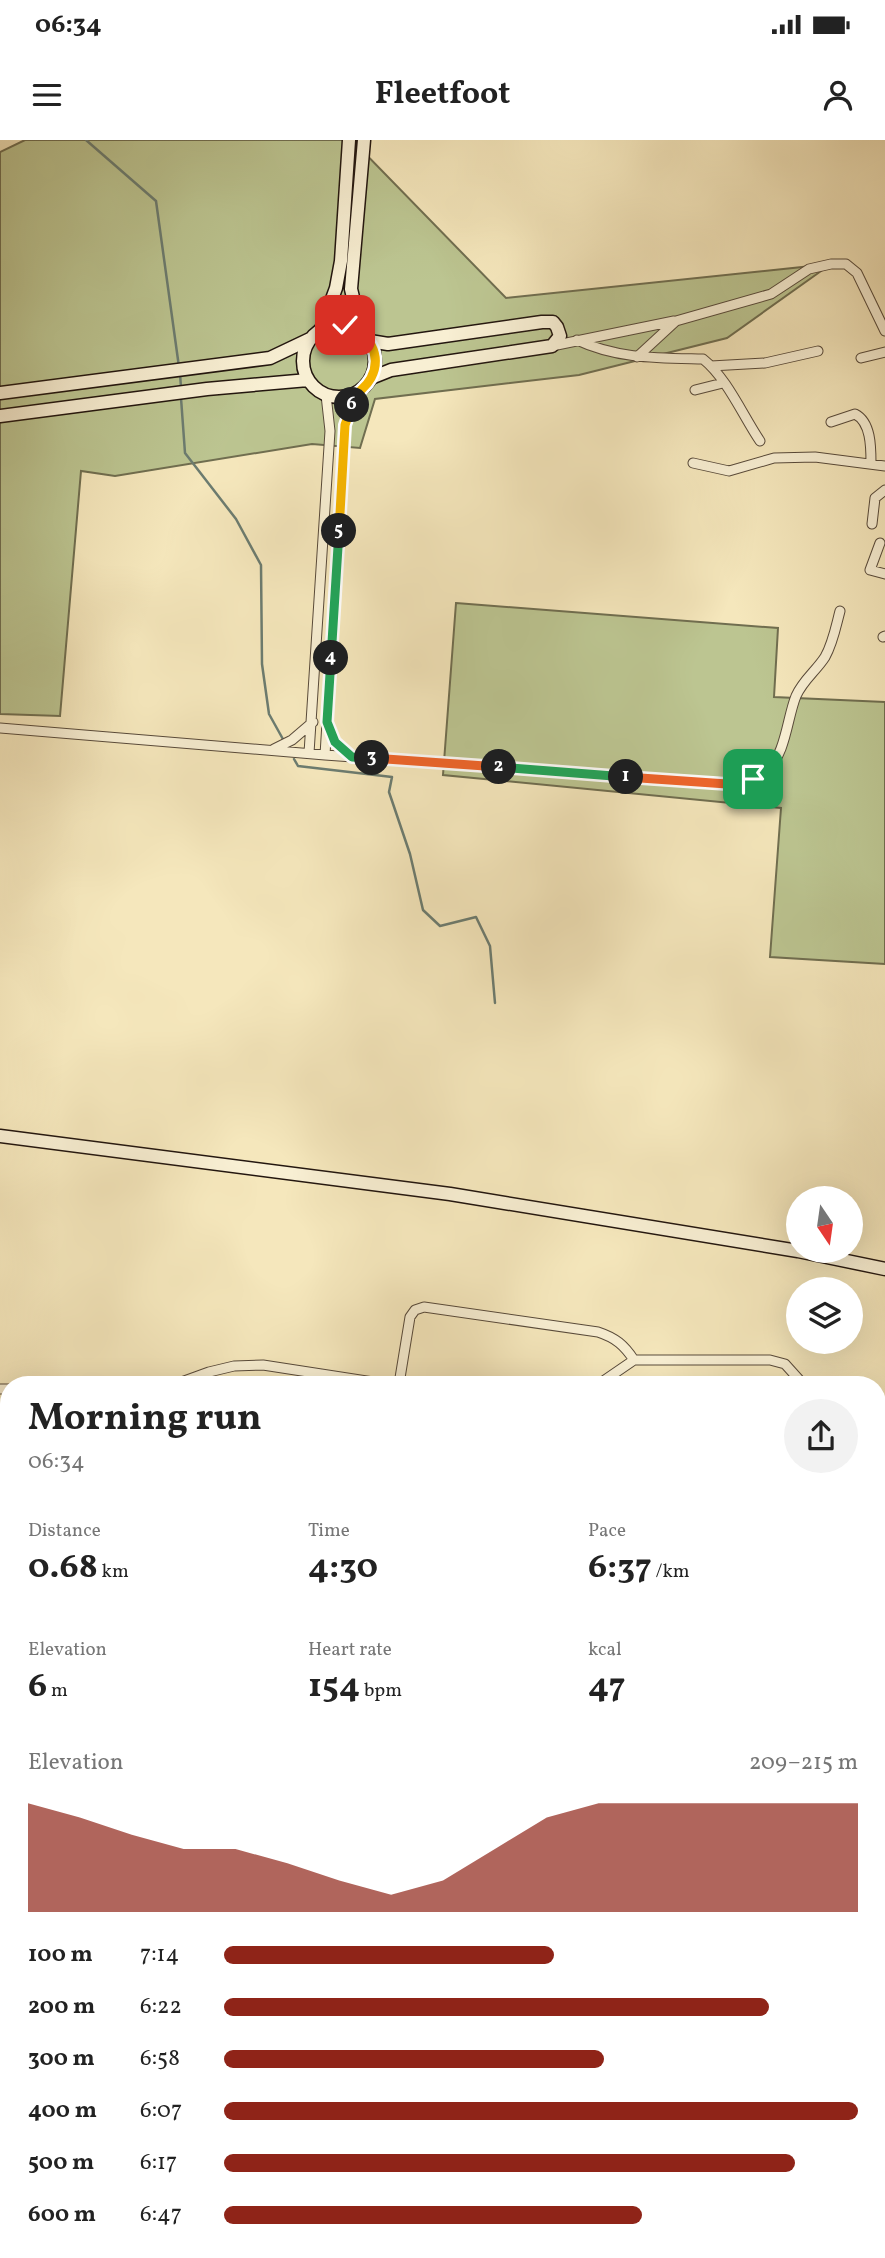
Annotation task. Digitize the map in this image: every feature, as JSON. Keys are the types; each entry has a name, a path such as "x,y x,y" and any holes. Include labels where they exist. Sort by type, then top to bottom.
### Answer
{"street":[{"path":"321,329 337,288 341,261 349,140"},
{"path":"364,140 351,289 365,336 376,359 371,378"},
{"path":"325,755 345,425 355,393 371,378 391,370 552,346 676,321 771,294 809,270 831,264 846,264 857,273 885,331"},
{"path":"637,357 676,321"},
{"path":"0,393 270,358 310,339 321,329 337,324 353,327 365,336 388,344 552,322 557,327 559,336 552,346"},
{"path":"310,339 303,359 308,380 316,389 336,397 355,393"},
{"path":"576,340 594,349 637,357 703,359 723,383 760,442"},
{"path":"711,366 765,363 818,351"},
{"path":"862,358 885,352"},
{"path":"0,416 207,389 308,380"},
{"path":"695,390 723,383"},
{"path":"309,753 330,431 326,394"},
{"path":"831,422 858,415 870,441 871,463"},
{"path":"693,463 729,471 774,458 815,457 885,466"},
{"path":"872,524 875,498 884,493"},
{"path":"880,543 870,570 885,574"},
{"path":"0,728 325,755 742,783 768,769 778,755 795,697 805,679 824,658 833,639 840,611"},
{"path":"271,750 292,740 313,722"},
{"path":"327,722 335,742 352,757"},
{"path":"0,1136 450,1194 786,1249"},
{"path":"861,1264 885,1269"},
{"path":"400,1376 410,1317 415,1310 424,1307 598,1332 624,1345 635,1360"},
{"path":"611,1376 635,1360 770,1360 785,1364 796,1376"},
{"path":"198,1376 234,1366 263,1365 319,1376"}],"green space":[{"path":"25,140 352,140 506,298 831,264 727,338 579,375 375,399 360,448 312,444 115,476 81,471 60,716 0,714 0,152"},
{"path":"456,603 778,628 774,697 885,702 885,964 770,957 781,808 443,775"}],"waterway":[{"path":"86,140 156,201 179,367"},
{"path":"180,373 181,388"},
{"path":"181,398 185,453 236,519 261,565 262,664 269,714 284,741"},
{"path":"294,759 298,766 392,777 389,792 410,854 423,910 440,926 476,917 490,946 495,1003"}],"route":[{"path":"345,325 361,331 370,341 376,359 371,378 355,393 345,425 327,722 335,742 352,757 727,784 753,779"}]}
